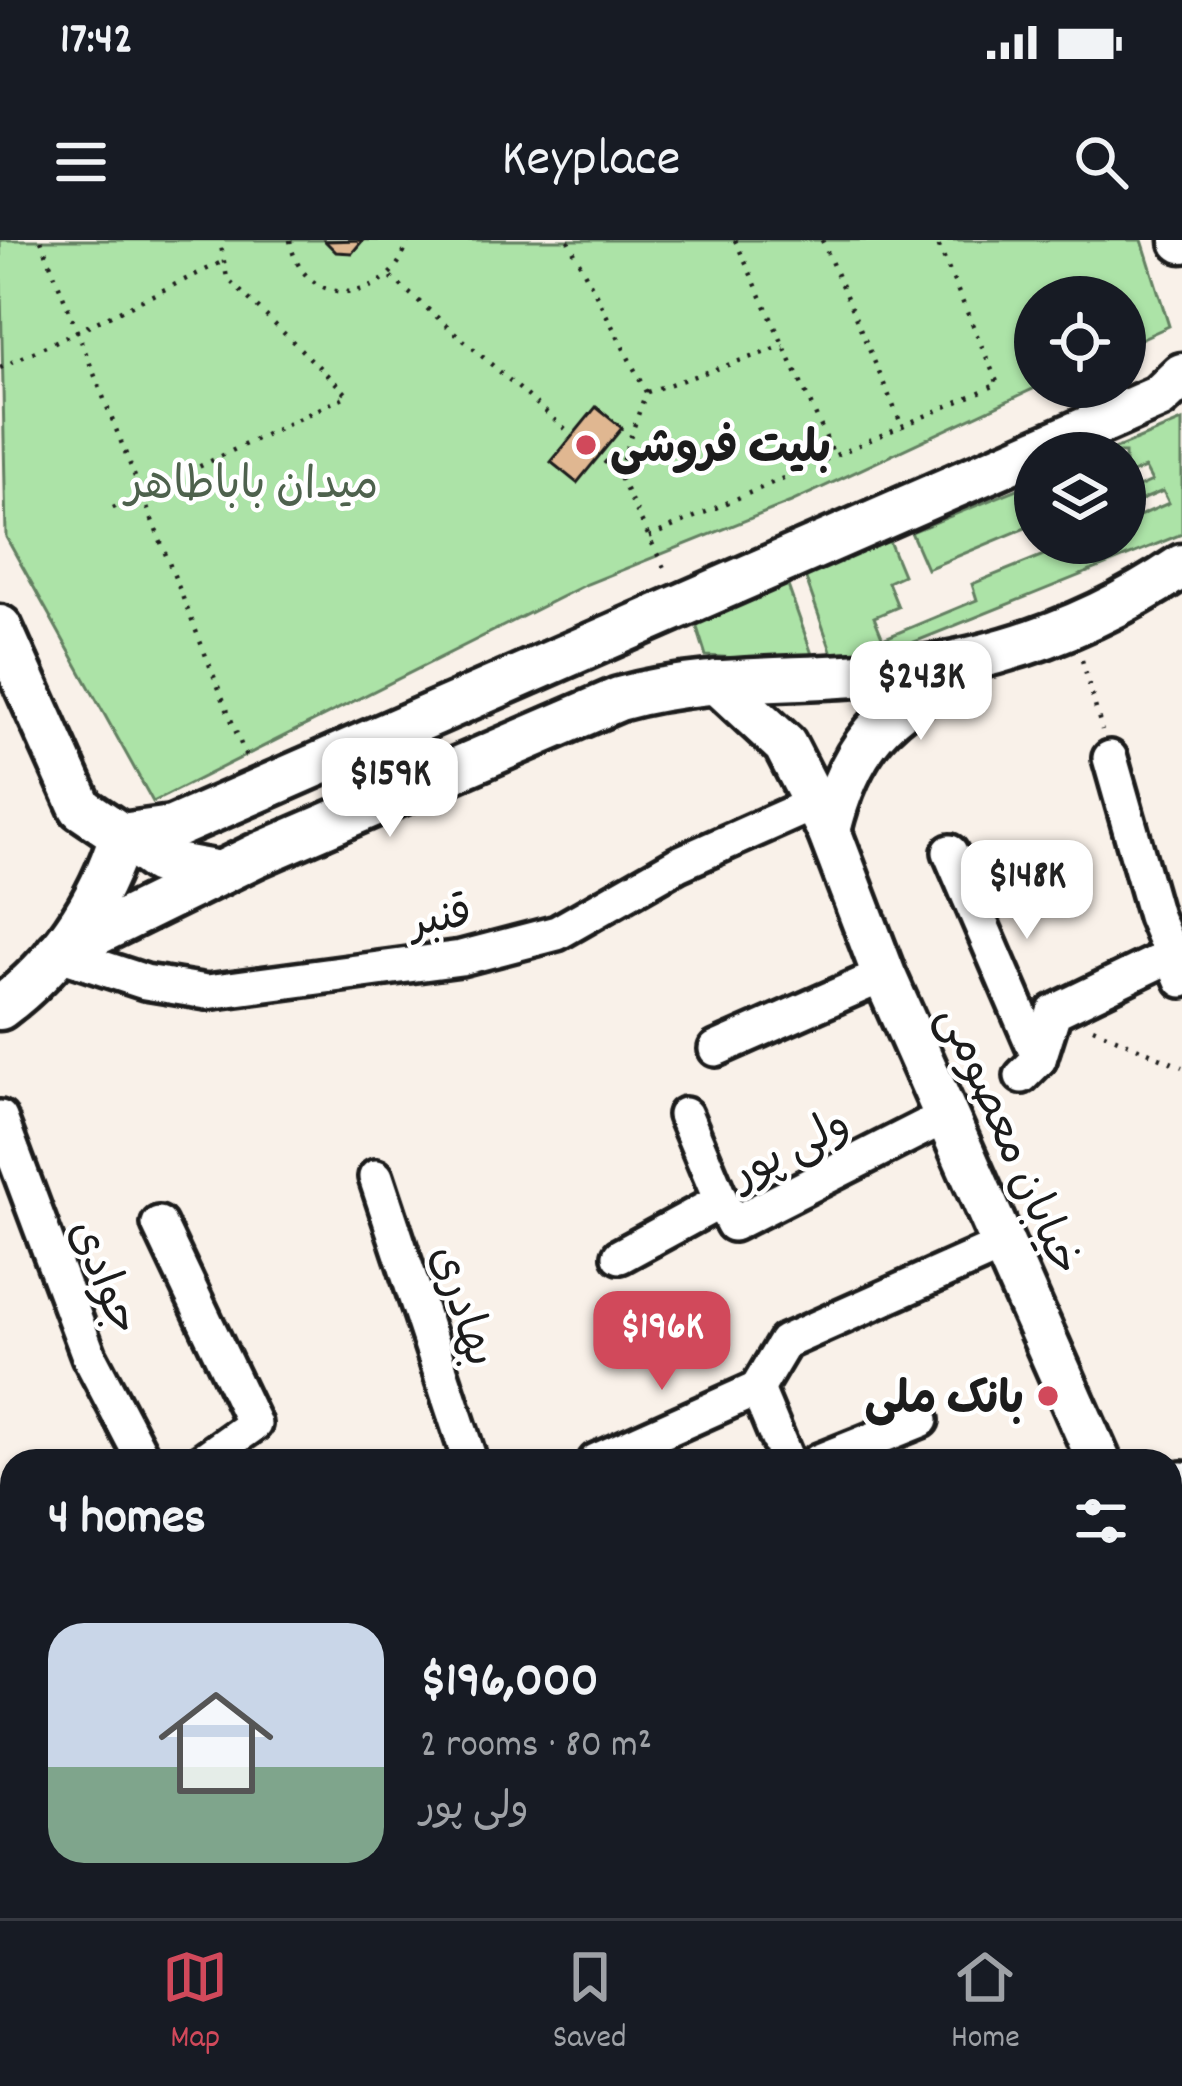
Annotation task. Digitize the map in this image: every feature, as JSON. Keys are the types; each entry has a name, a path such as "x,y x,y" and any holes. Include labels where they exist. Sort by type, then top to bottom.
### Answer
{"main road":[{"path":"121,835 172,828 260,790 1160,397 1182,375"},
{"path":"822,817 842,777 881,723 938,683 1132,600 1182,566"},
{"path":"0,627 81,808 158,862 220,873"},
{"path":"57,953 220,873 620,699 669,685 900,671 1006,652"},
{"name":"خیابان معصومی","path":"717,682 785,745 822,817 884,975 1094,1449"},
{"path":"0,1008 33,983 57,953 108,877 121,835"}],"street":[{"path":"1132,600 1182,588"},
{"path":"950,852 1031,1068 1054,1012 1177,967 1110,758"},
{"name":"قنبر","path":"57,953 146,982 207,992 461,958 557,933 678,864 822,817"},
{"path":"716,1049 884,975"},
{"path":"686,1114 721,1201"},
{"name":"ولی پور","path":"620,1256 721,1201 733,1224 946,1116"},
{"name":"جوادی","path":"0,1118 89,1356 139,1449"},
{"name":"بهادری","path":"376,1177 466,1449"},
{"path":"159,1224 254,1424 219,1449"},
{"path":"623,1449 758,1389 784,1342 1004,1245"},
{"path":"758,1389 782,1449"},
{"path":"849,1449 921,1420"}],"path":[{"path":"41,240 260,790"},
{"path":"113,508 348,395 227,278 220,240"},
{"path":"290,240 302,271 335,292 374,289 391,277 408,240"},
{"path":"568,240 646,392 618,473"},
{"path":"735,240 836,457"},
{"path":"822,240 903,428"},
{"path":"649,537 998,384 936,240"},
{"path":"0,368 224,261"},
{"path":"391,277 569,432"},
{"path":"646,392 784,346"},
{"path":"604,461 618,473 686,604"},
{"path":"1072,627 1110,758"},
{"path":"1054,1012 1182,1066"}],"green space":[{"name":"میدان باباطاهر","path":"0,240 1142,240 1169,326 1146,336 1146,276 1014,276 1014,398 791,502 587,584 153,802 6,537"},
{"path":"1182,421 1182,534 1146,549 1146,513 1169,503 1163,491 1146,498 1146,484 1152,481 1146,470 1146,436"},
{"path":"1014,490 1014,533 927,569 911,532"},
{"path":"889,541 903,575 888,582 898,607 874,617 883,639 977,600 972,584 1021,564 1108,564 855,666 706,656 695,621 787,583 814,660 834,659 805,576"}],"building":[{"path":"363,240 352,253 336,252 325,241"},
{"name":"بلیت فروشی","path":"596,407 622,428 577,483 551,462"}],"place":[{"name":"بلیت فروشی","path":"586,445"},
{"name":"بانک ملی","path":"1048,1396"}]}
